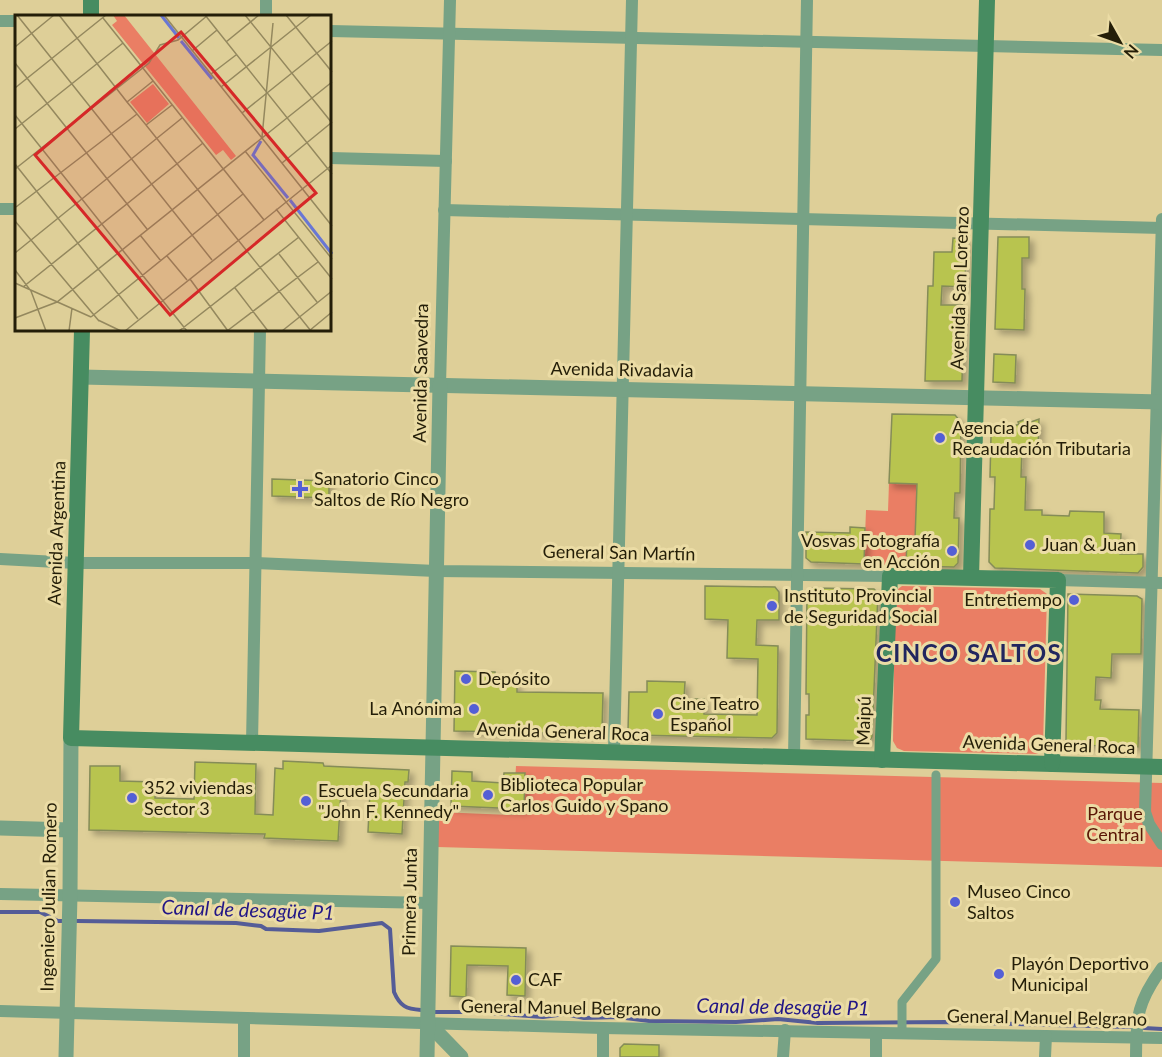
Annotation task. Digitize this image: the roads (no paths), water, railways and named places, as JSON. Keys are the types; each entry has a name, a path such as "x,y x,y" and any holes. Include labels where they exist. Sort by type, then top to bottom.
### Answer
{"main road":[{"name":"Avenida San Lorenzo","path":"971,577 987,0"},
{"name":"Avenida Argentina","path":"71,738 82,332"},
{"name":"General San Martín","path":"890,576 1058,580"},
{"name":"Maipú","path":"882,760 890,576"},
{"path":"1052,764 1058,580"},
{"name":"Avenida General Roca","path":"71,738 1154,767"}],"street":[{"name":"Avenida Saavedra","path":"432,748 450,0"},
{"path":"614,752 632,0"},
{"path":"794,757 807,0"},
{"path":"332,31 1162,50"},
{"path":"332,158 446,161"},
{"path":"444,210 1162,228"},
{"path":"1162,219 1154,767 1145,812 1149,824 1162,844"},
{"path":"252,743 260,332"},
{"name":"Avenida Rivadavia","path":"81,377 1160,402"},
{"name":"General San Martín","path":"0,559 76,563 256,563 436,571 890,576"},
{"name":"General San Martín","path":"1058,580 1157,582"},
{"name":"Ingeniero Julian Romero","path":"66,1057 71,738"},
{"name":"Primera Junta","path":"427,1057 432,748"},
{"path":"902,1031 902,1002 936,959 936,775"},
{"path":"0,828 70,830"},
{"path":"0,894 429,903"},
{"path":"1136,1057 1138,1013 1142,1000 1162,968"},
{"name":"General Manuel Belgrano","path":"0,1011 603,1028 876,1033 902,1031 1162,1038"},
{"path":"243,1019 244,1057"},
{"path":"428,1023 460,1057"},
{"path":"603,1028 603,1057"},
{"path":"783,1057 784,1030"},
{"path":"876,1033 876,1057"},
{"path":"1045,1057 1046,1036"}],"waterway":[{"name":"Canal de desagüe P1","path":"0,912 40,912 58,921 63,921"},
{"name":"Canal de desagüe P1","path":"77,921 236,923 261,926 266,929 319,931 382,923 390,929 394,992 404,1006 421,1010"},
{"name":"Canal de desagüe P1","path":"435,1012 475,1012 543,1017 565,1014 584,1018 618,1017 649,1021 736,1022 778,1019 818,1023 947,1022 1130,1027"},
{"name":"Canal de desagüe P1","path":"1144,1028 1162,1029"}],"place":[{"name":"Agencia de Recaudación Tributaria","path":"940,438"},
{"name":"Sanatorio Cinco Saltos de Río Negro","path":"300,489"},
{"name":"Juan & Juan","path":"1030,545"},
{"name":"Vosvas Fotografía en Acción","path":"952,551"},
{"name":"Entretiempo","path":"1074,600"},
{"name":"Instituto Provincial de Seguridad Social","path":"772,606"},
{"name":"Depósito","path":"466,679"},
{"name":"La Anónima","path":"474,709"},
{"name":"Cine Teatro Español","path":"658,714"},
{"name":"Biblioteca Popular Carlos Guido y Spano","path":"488,795"},
{"name":"352 viviendas Sector 3","path":"132,798"},
{"name":"Escuela Secundaria \"John F. Kennedy\"","path":"306,801"},
{"name":"Museo Cinco Saltos","path":"955,902"},
{"name":"Playón Deportivo Municipal","path":"999,974"},
{"name":"CAF","path":"516,980"}],"district":[{"name":"CINCO SALTOS","path":"969,654"}],"park label":[{"name":"Parque Central","path":"1115,824"}]}
